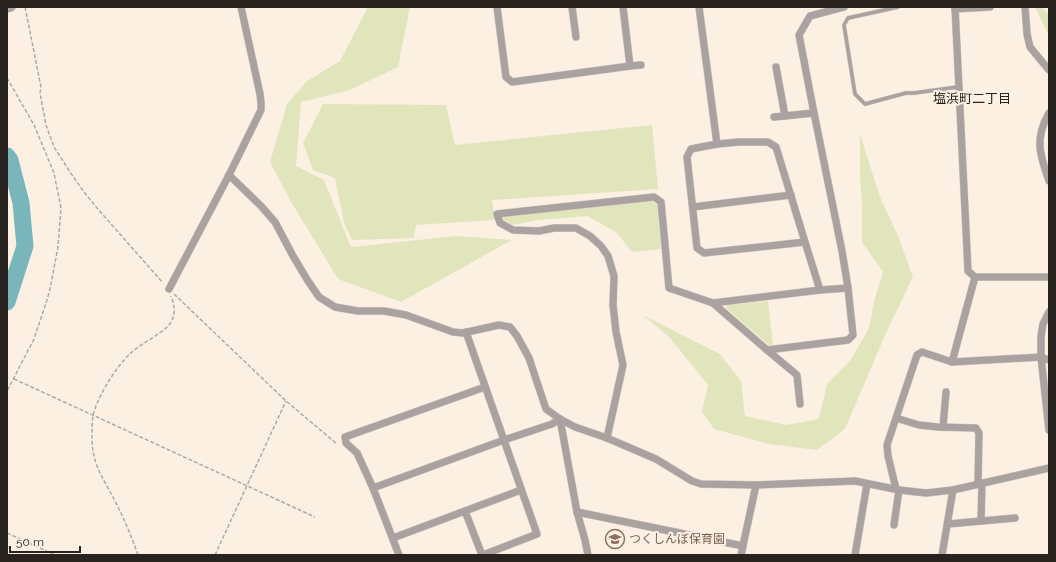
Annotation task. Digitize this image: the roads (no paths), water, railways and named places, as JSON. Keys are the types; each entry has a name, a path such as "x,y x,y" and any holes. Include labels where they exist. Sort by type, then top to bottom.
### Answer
{"street":[{"path":"7,8 11,7"},
{"path":"169,289 261,110 260,94 241,7"},
{"path":"497,7 506,77 512,82 641,65"},
{"path":"572,7 576,37"},
{"path":"623,7 630,66"},
{"path":"699,7 717,144"},
{"path":"767,350 848,340 854,335 842,251 799,35 810,16 844,7"},
{"path":"990,7 955,8 968,271 974,277 1049,277"},
{"path":"1025,7 1027,34 1030,47 1049,70"},
{"path":"776,67 785,116"},
{"path":"774,117 814,113"},
{"path":"1049,113 1040,136 1040,148 1041,158 1049,181"},
{"path":"805,242 704,253 697,248 687,157 691,149 739,142 768,142 776,147 820,290"},
{"path":"229,174 275,222 308,281 320,297 335,307 358,311 384,311 406,315 453,332 463,333 499,326 510,327 517,336 529,358 546,409 575,427 607,438 656,459 692,481 701,484 756,485 855,481 897,490 926,493 953,490 1049,468"},
{"path":"693,208 791,195"},
{"path":"607,438 623,365 616,332 614,312 614,276 608,256 601,246 590,236 576,228 554,228 539,231 512,230 500,223 497,214 654,197 661,202 670,288 713,302 797,376 800,404"},
{"path":"952,362 974,277"},
{"path":"713,302 848,288"},
{"path":"1049,312 1043,324 1041,336 1041,357 1049,430"},
{"path":"465,511 483,555 537,534 466,332"},
{"path":"894,526 897,490 888,456 887,445 918,355 922,352 952,362 1041,357 1049,360"},
{"path":"399,555 358,453 346,443 344,437 485,387"},
{"path":"943,428 946,392"},
{"path":"896,418 919,425 943,428 976,428 979,433 981,521"},
{"path":"373,488 552,424 560,419"},
{"path":"560,419 577,512 588,555"},
{"path":"855,555 867,484"},
{"path":"741,555 756,485"},
{"path":"393,538 521,490"},
{"path":"942,555 953,490"},
{"path":"577,512 743,546"},
{"path":"948,524 1015,518"}],"lane":[{"path":"898,7 848,18 844,25 855,94 865,104 906,93 958,87"}],"waterway":[{"path":"7,156 10,160 21,203 25,246 7,302"}],"place":[{"name":"つくしんぼ保育園","path":"615,539"}],"district":[{"name":"塩浜町二丁目","path":"972,98"}]}
